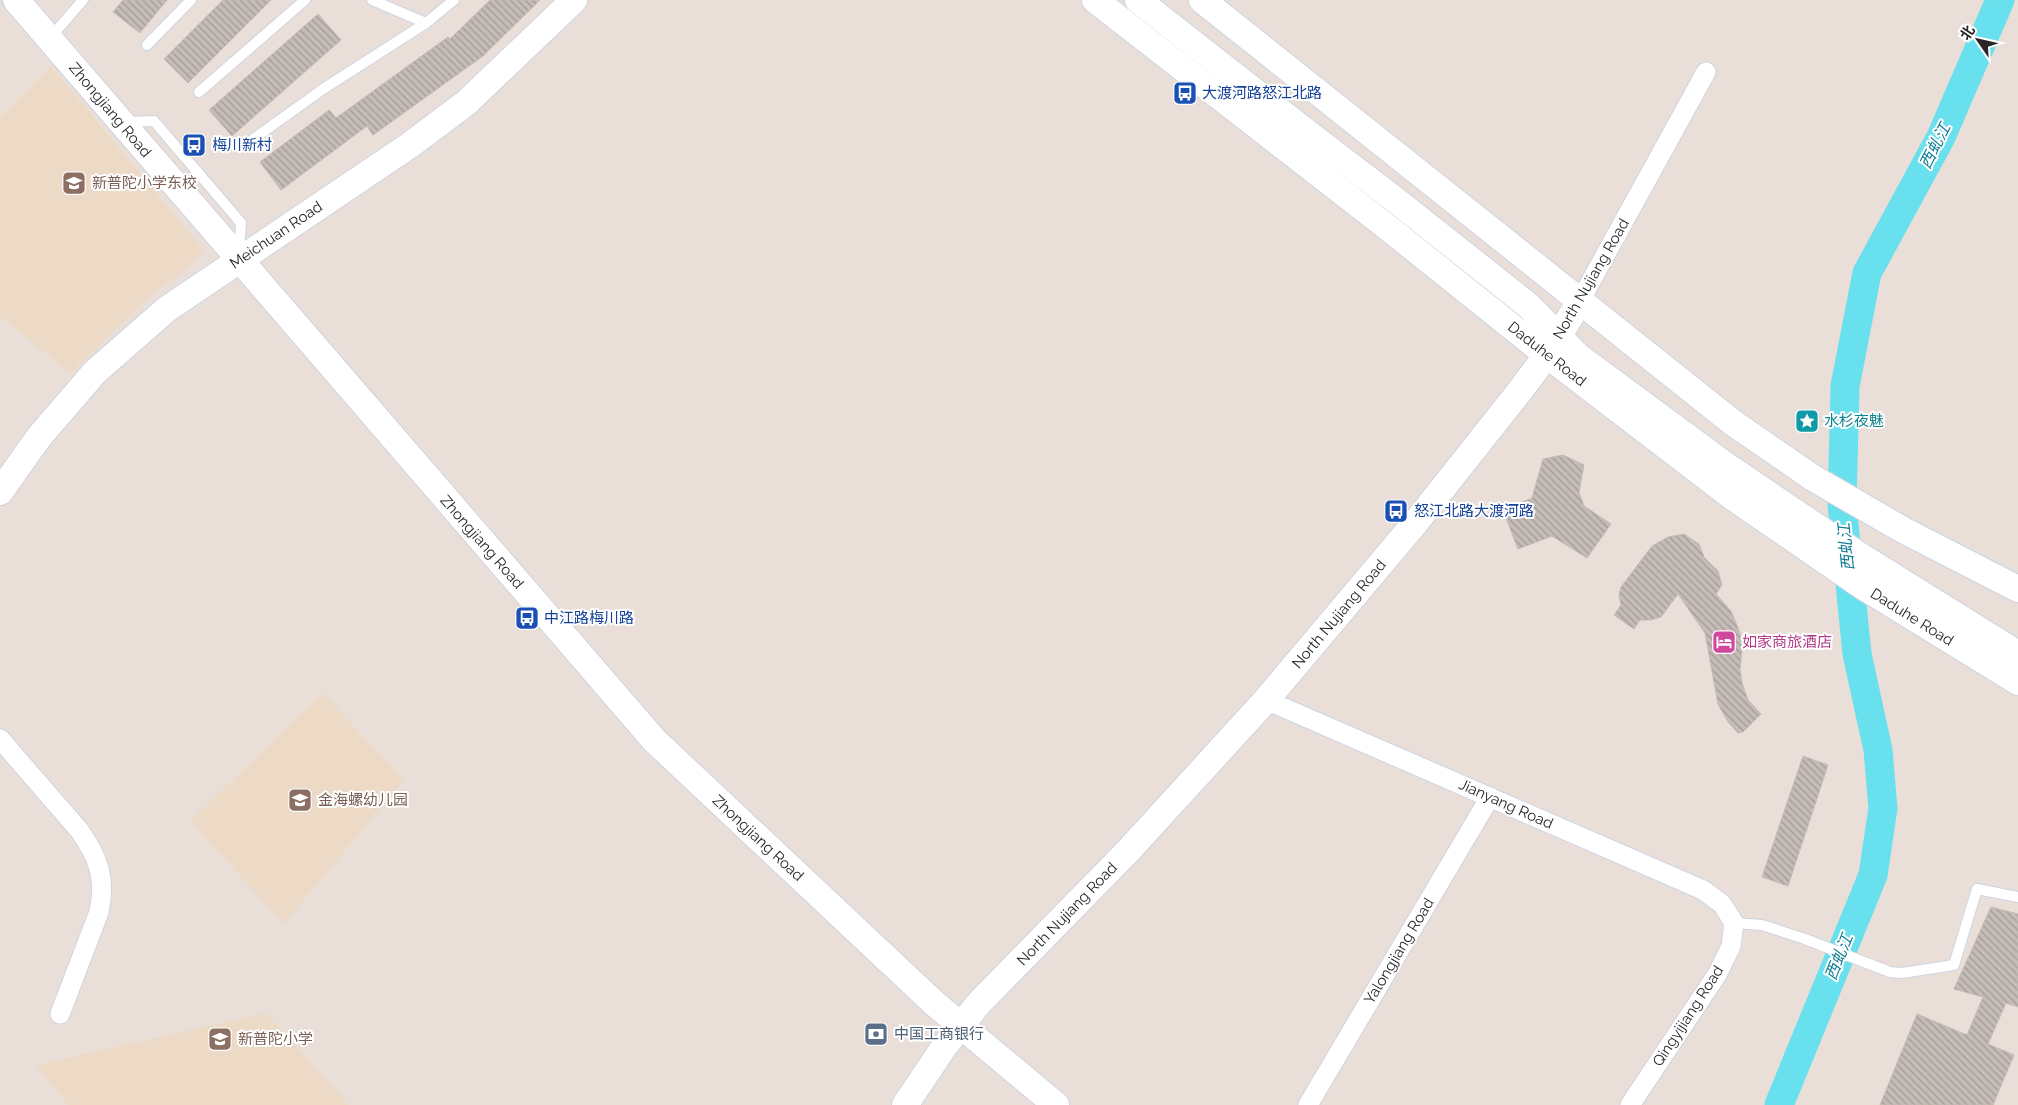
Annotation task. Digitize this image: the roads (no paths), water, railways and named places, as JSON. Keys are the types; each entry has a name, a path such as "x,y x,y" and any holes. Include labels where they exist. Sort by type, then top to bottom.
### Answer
{"main road":[{"name":"Zhongjiang Road","path":"16,0 238,260 654,740 960,1026 1056,1105"},
{"name":"Daduhe Road","path":"1095,0 1382,223 1552,346 1731,496 1862,586 2018,682"},
{"path":"1202,0 1732,422 1813,478 1905,531 2018,589"},
{"name":"Daduhe Road","path":"1141,2 1378,186 1528,306 1552,346 1579,358 1724,464 1859,555 2018,654"},
{"name":"Meichuan Road","path":"0,492 39,437 95,372 167,308 410,145 466,103 565,5"},
{"path":"1378,186 1468,211"},
{"name":"North Nujiang Road","path":"905,1105 960,1026 1135,844 1266,700 1416,522 1552,346 1580,301"}],"street":[{"name":"North Nujiang Road","path":"1580,301 1706,72"},
{"name":"Jianyang Road","path":"1266,700 1703,890 1722,904 1734,923"},
{"path":"0,739 90,844 102,877 102,895 99,912 60,1014"},
{"name":"Yalongjiang Road","path":"1308,1105 1490,797"},
{"name":"Qingyijiang Road","path":"1630,1105 1718,973 1731,946 1734,923"}],"lane":[{"path":"50,39 83,0"},
{"path":"147,45 191,0"},
{"path":"199,92 305,0"},
{"path":"372,0 426,22"},
{"path":"252,140 315,94 426,22 454,0"},
{"path":"1734,923 1762,925 1805,939 1890,972 1902,972 1954,964 1977,889 2018,897"}],"waterway":[{"name":"西虬江","path":"1779,1105 1873,875 1883,808 1878,750 1857,654 1842,505 1845,386 1867,273 1941,137 2000,0"}],"place":[{"name":"大渡河路怒江北路","path":"1185,93"},
{"name":"梅川新村","path":"194,145"},
{"name":"新普陀小学东校","path":"74,183"},
{"name":"水杉夜魅","path":"1807,421"},
{"name":"怒江北路大渡河路","path":"1396,511"},
{"name":"中江路梅川路","path":"527,618"},
{"name":"如家商旅酒店","path":"1724,642"},
{"name":"金海螺幼儿园","path":"300,800"},
{"name":"中国工商银行","path":"876,1034"},
{"name":"新普陀小学","path":"220,1039"}]}
